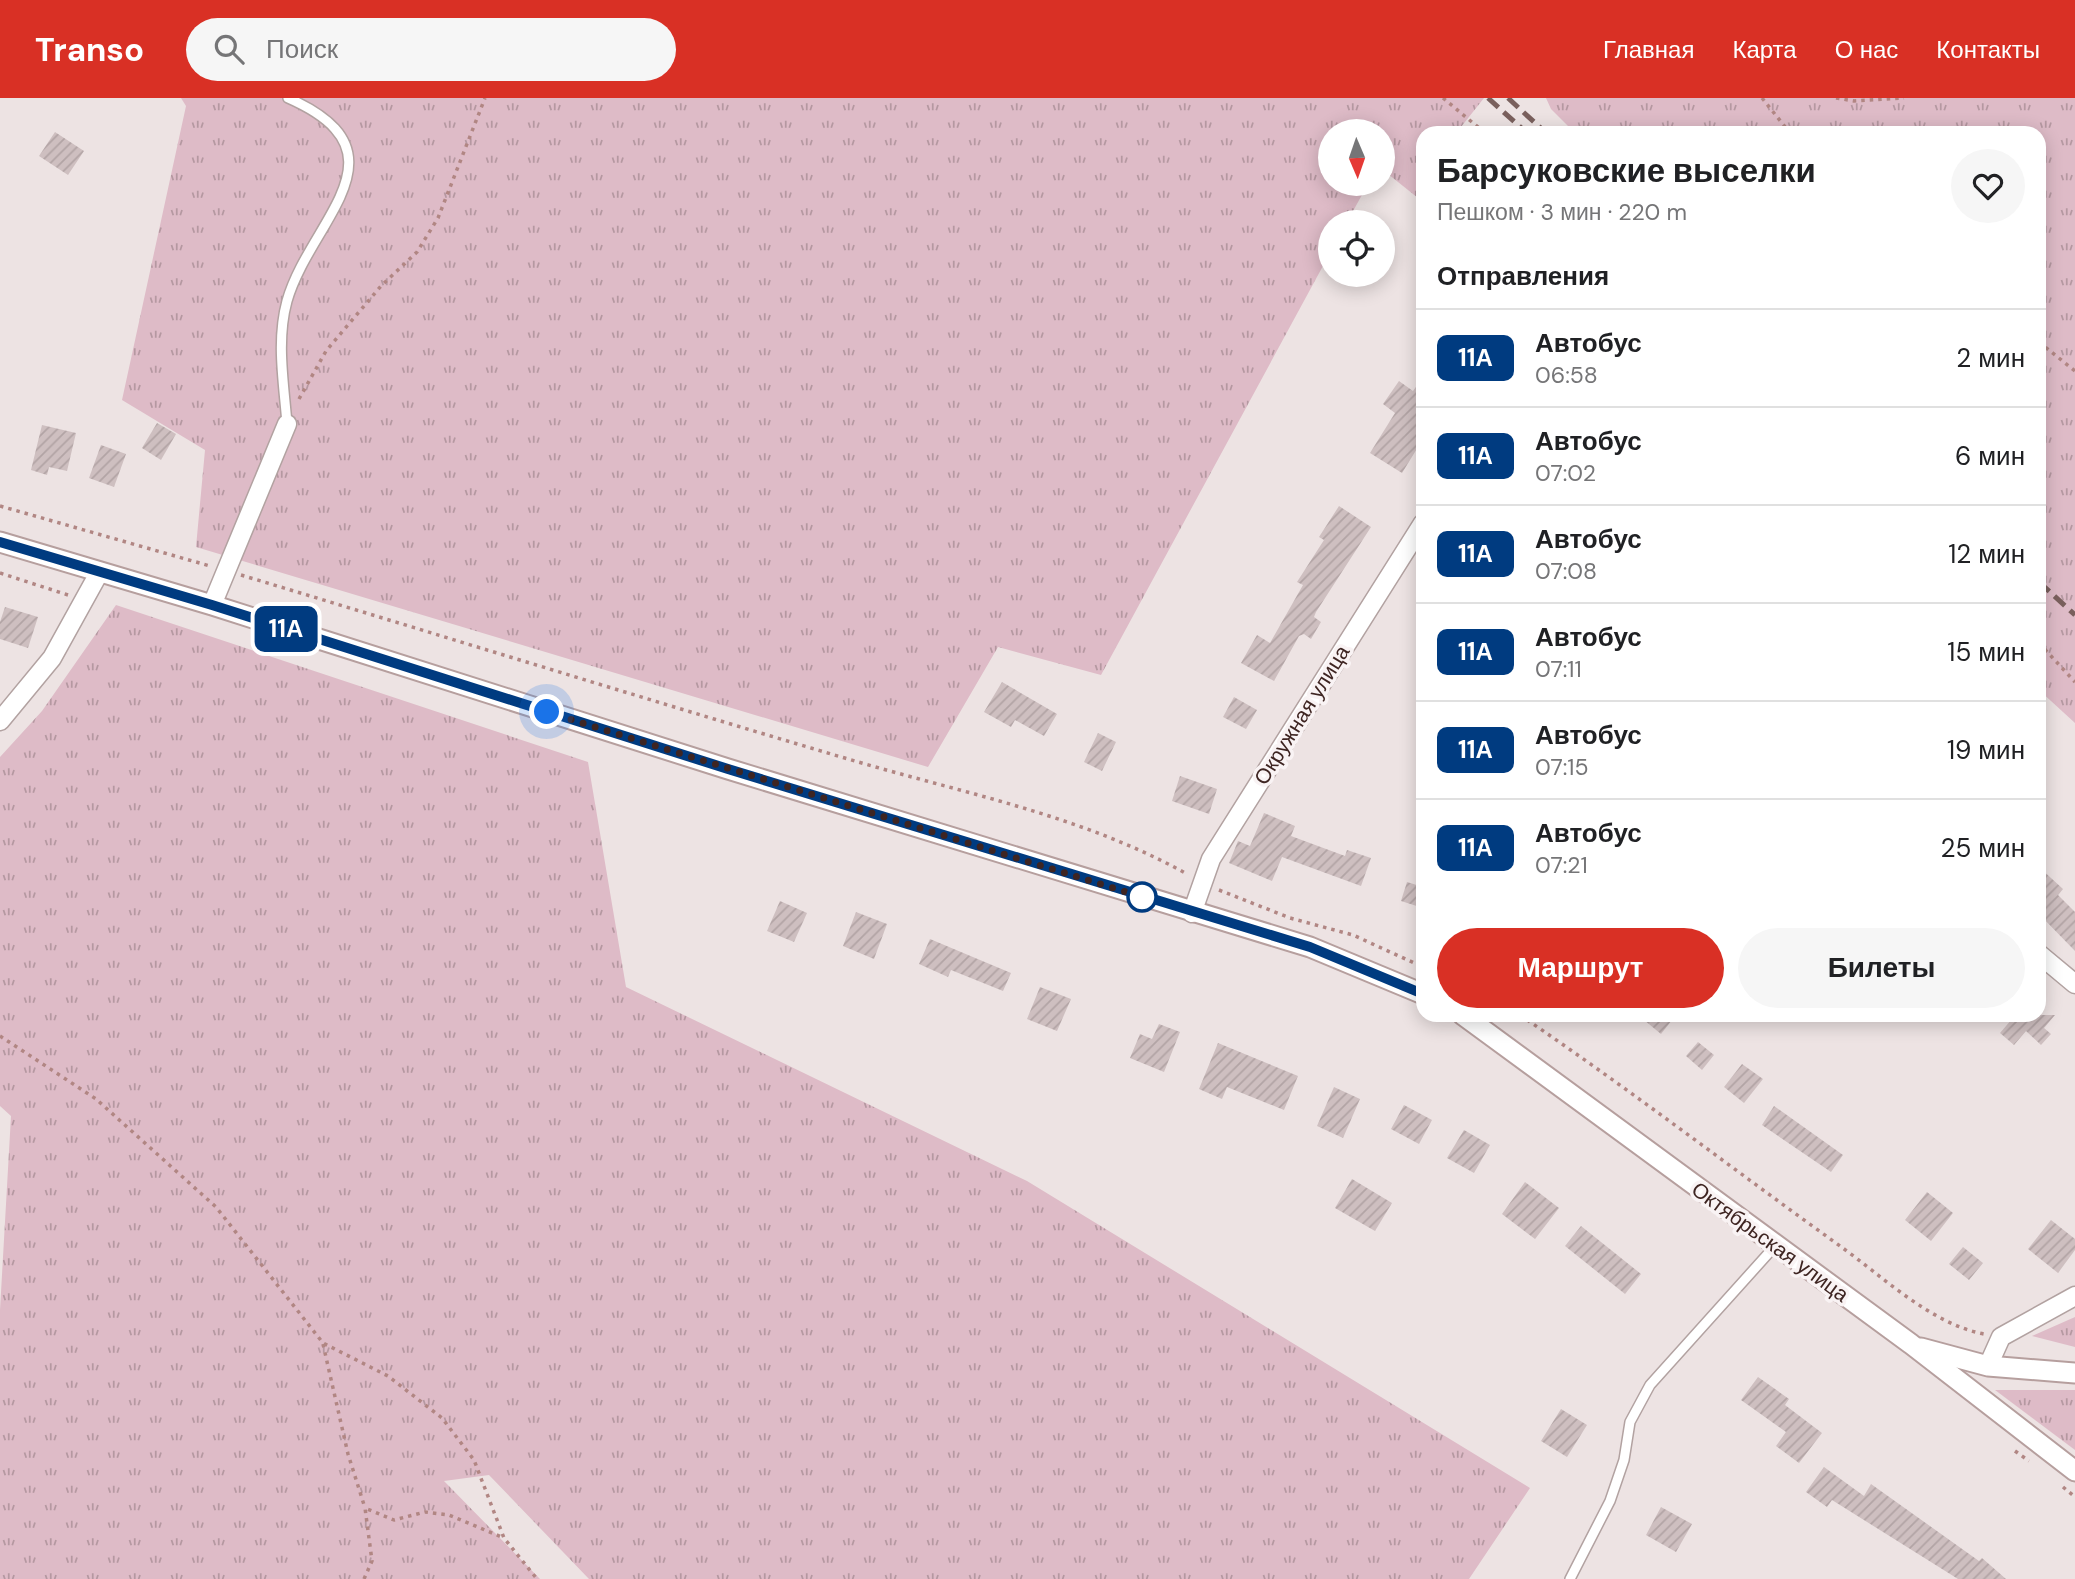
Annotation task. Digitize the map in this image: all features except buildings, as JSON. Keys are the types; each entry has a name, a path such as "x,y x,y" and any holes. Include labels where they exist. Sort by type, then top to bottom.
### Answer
{"main road":[{"path":"0,542 212,605 728,769 1310,947 1416,991"},
{"name":"Октябрьская улица","path":"1472,1022 1910,1344 2075,1471"},
{"path":"1910,1344 1988,1366 2075,1373"}],"street":[{"path":"212,605 287,424"},
{"name":"Окружная улица","path":"1192,913 1211,859 1416,534"},
{"path":"0,721 52,658 99,573"},
{"path":"2046,960 2075,984"},
{"path":"1988,1366 2001,1337 2075,1297"}],"lane":[{"path":"287,424 281,335 285,309 298,271 340,199 349,163 345,143 334,127 288,98"},
{"path":"1570,1579 1610,1501 1624,1460 1630,1422 1650,1385 1775,1246"}],"path":[{"path":"287,424 326,351 381,286 417,252 438,218 485,98"},
{"path":"1443,98 1477,126"},
{"path":"1762,98 1784,126"},
{"path":"1836,98 1854,101 1904,98"},
{"path":"2046,348 2075,371"},
{"path":"0,506 226,570 838,756 1056,817 1153,855 1202,883 1290,918 1353,935 1416,964"},
{"path":"0,573 85,600"},
{"path":"2046,651 2075,682"},
{"path":"1530,1022 1922,1304 1965,1330 2001,1337"},
{"path":"0,1036 96,1099 216,1207 323,1343 388,1376 442,1418 474,1460 504,1538 537,1579"},
{"path":"323,1343 348,1454 365,1508 372,1561 364,1579"},
{"path":"365,1508 394,1520 425,1512 449,1515 504,1538"}],"green space":[{"path":"181,98 1484,98 1462,126 1416,126 1416,196 1395,180 1395,119 1318,119 1318,196 1361,196 1354,210 1318,210 1318,275 1101,675 998,647 928,767 196,547 205,450 122,400 186,106"},
{"path":"1546,98 2075,98 2075,723 2046,696 2046,126 1568,126 1551,109"},
{"path":"116,605 588,762 626,987 1027,1181 1530,1488 1469,1579 589,1579 489,1475 444,1481 540,1579 0,1579 0,1310 11,1116 0,1106 0,757 42,711"},
{"path":"2075,1317 2075,1347 2032,1336"},
{"path":"1995,1390 2075,1390 2075,1450"}],"railway":[{"path":"1488,98 1519,126"},
{"path":"1508,98 1538,126"},
{"path":"2046,588 2075,615"}],"bus line":[{"name":"11А","path":"0,542 212,605 728,769 1310,947 1416,991"}],"route":[{"path":"547,712 1142,897"}]}
